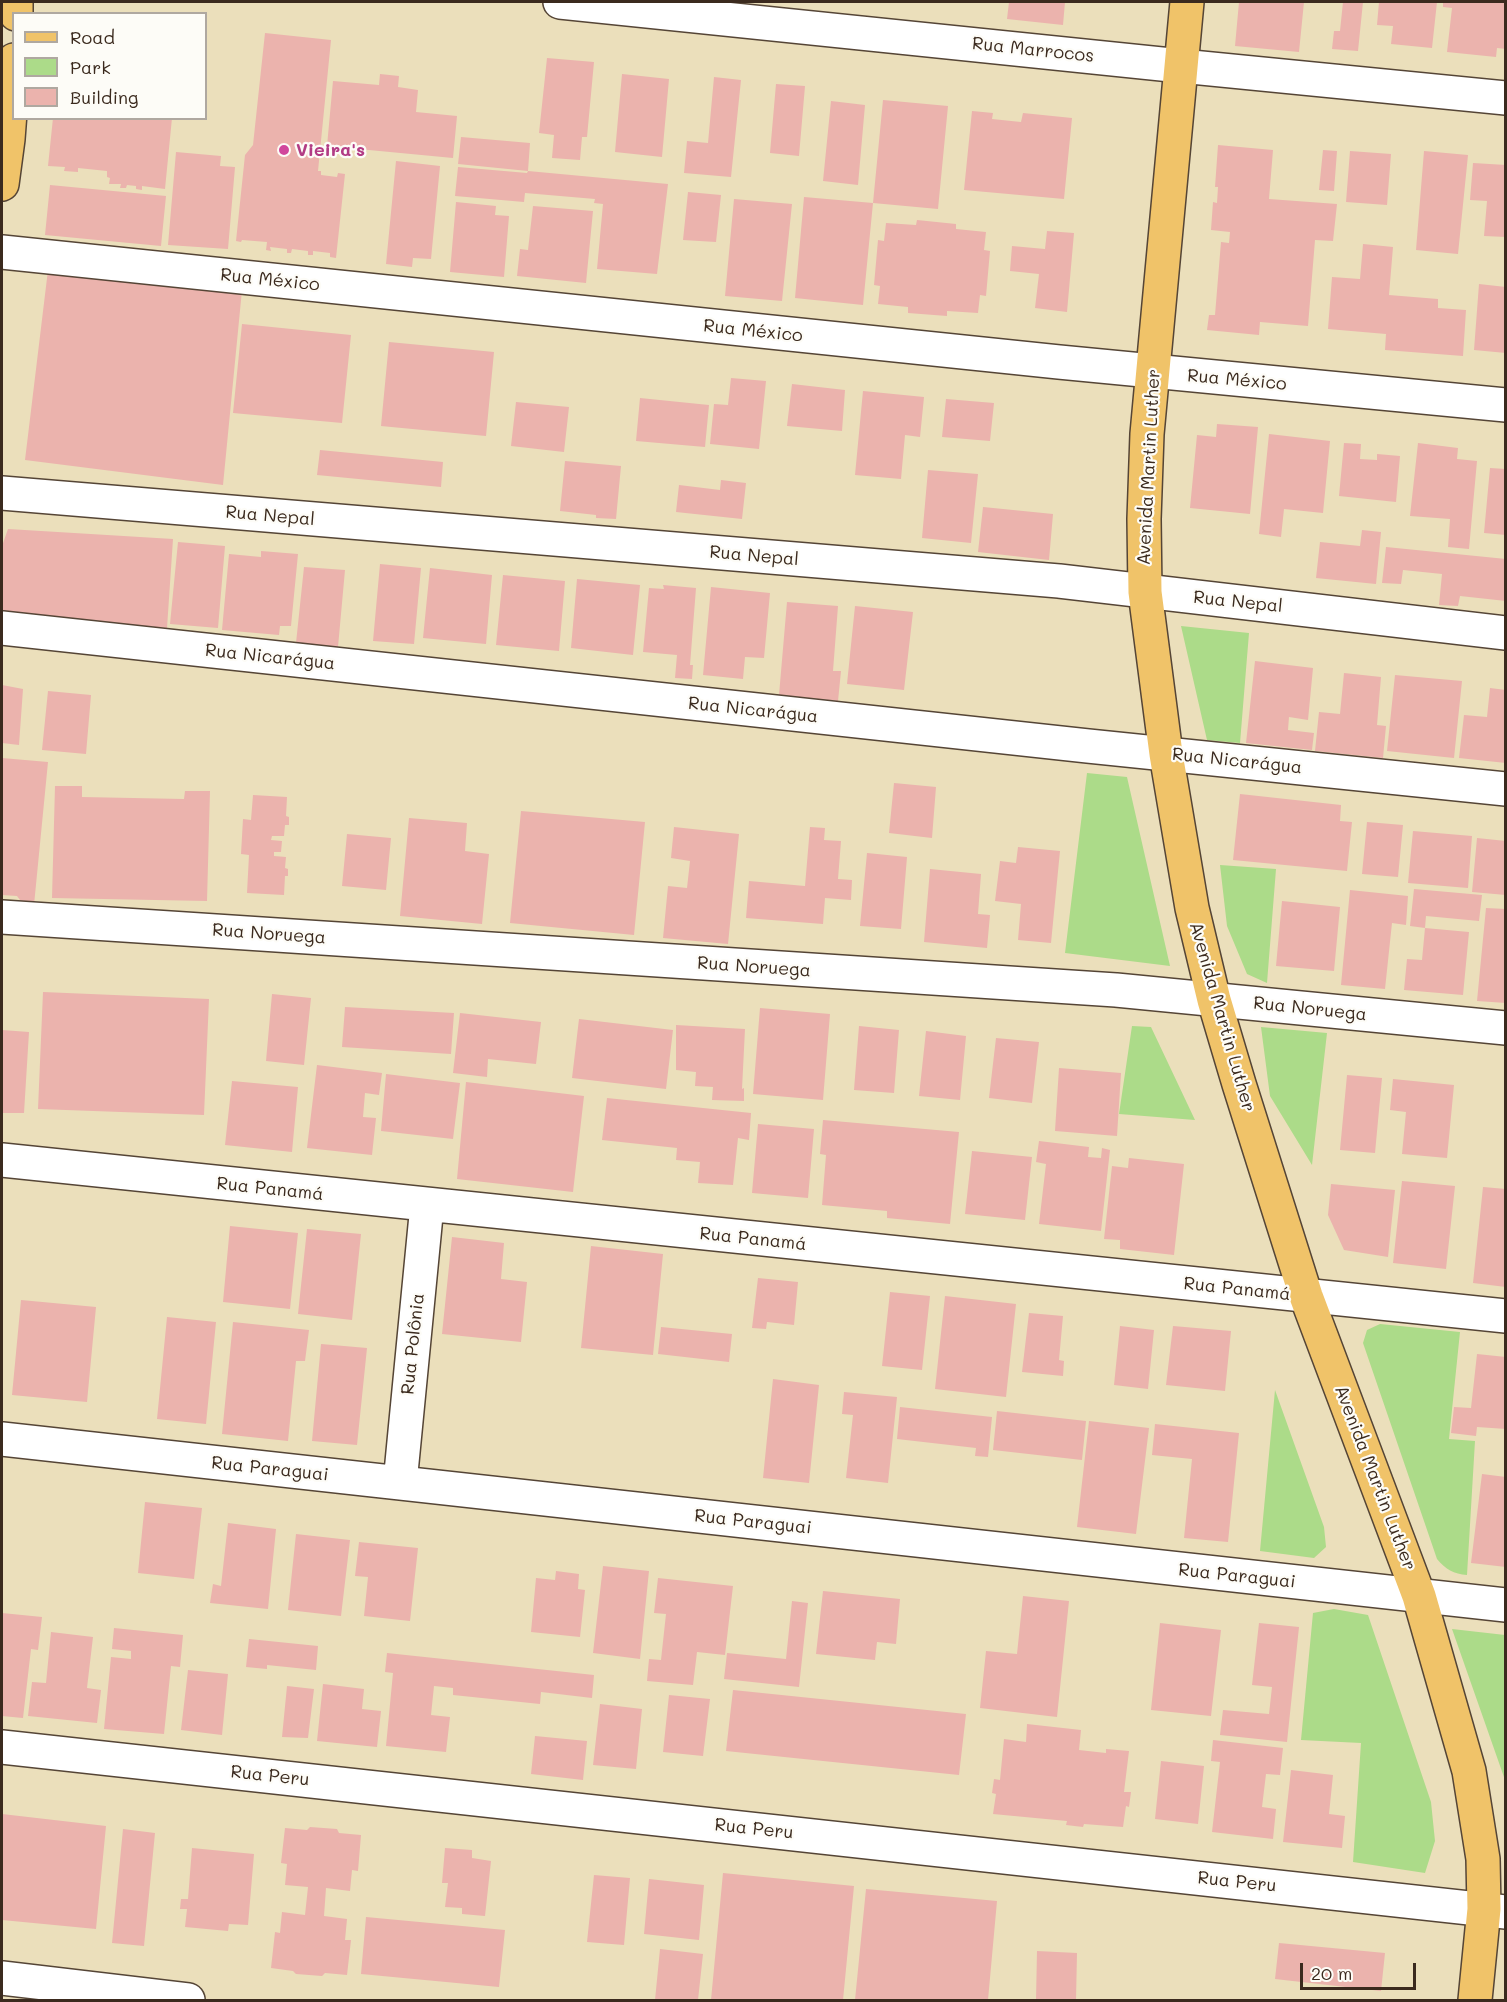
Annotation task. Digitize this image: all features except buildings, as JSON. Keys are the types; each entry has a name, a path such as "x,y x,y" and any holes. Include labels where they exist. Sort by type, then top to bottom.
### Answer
{"main road":[{"name":"Avenida Martin Luther","path":"1187,2 1147,434 1144,498 1145,592 1166,754 1192,908 1214,999 1306,1296 1419,1596 1469,1771 1483,1859 1495,1911 1475,2001"},
{"path":"2,184 12,86"}],"street":[{"name":"Rua Marrocos","path":"560,2 1506,98"},
{"name":"Rua México","path":"2,252 1153,372 1506,405"},
{"name":"Rua Nepal","path":"2,493 1059,581 1506,633"},
{"name":"Rua Nicarágua","path":"2,628 1506,789"},
{"name":"Rua Noruega","path":"2,917 1116,990 1506,1028"},
{"name":"Rua Panamá","path":"2,1160 1506,1316"},
{"name":"Rua Polônia","path":"400,1483 427,1205"},
{"name":"Rua Paraguai","path":"2,1439 1506,1605"},
{"name":"Rua Peru","path":"2,1747 1495,1911"},
{"path":"2,1978 188,2001"}],"green space":[{"path":"1181,626 1249,633 1240,743 1207,740"},
{"path":"1087,773 1127,777 1170,966 1065,953"},
{"path":"1220,865 1276,869 1267,983 1247,974 1227,926"},
{"path":"1132,1026 1151,1027 1195,1120 1119,1114"},
{"path":"1261,1027 1327,1033 1312,1165 1270,1096"},
{"path":"1380,1324 1460,1332 1449,1439 1475,1441 1467,1575 1450,1570 1437,1559 1363,1343 1367,1330"},
{"path":"1275,1390 1324,1527 1326,1547 1314,1558 1260,1551"},
{"path":"1334,1609 1368,1615 1431,1802 1435,1841 1425,1873 1353,1862 1361,1743 1301,1740 1313,1613"},
{"path":"1452,1629 1505,1635 1505,1780"}],"place":[{"name":"Vieira's","path":"284,150"}]}
